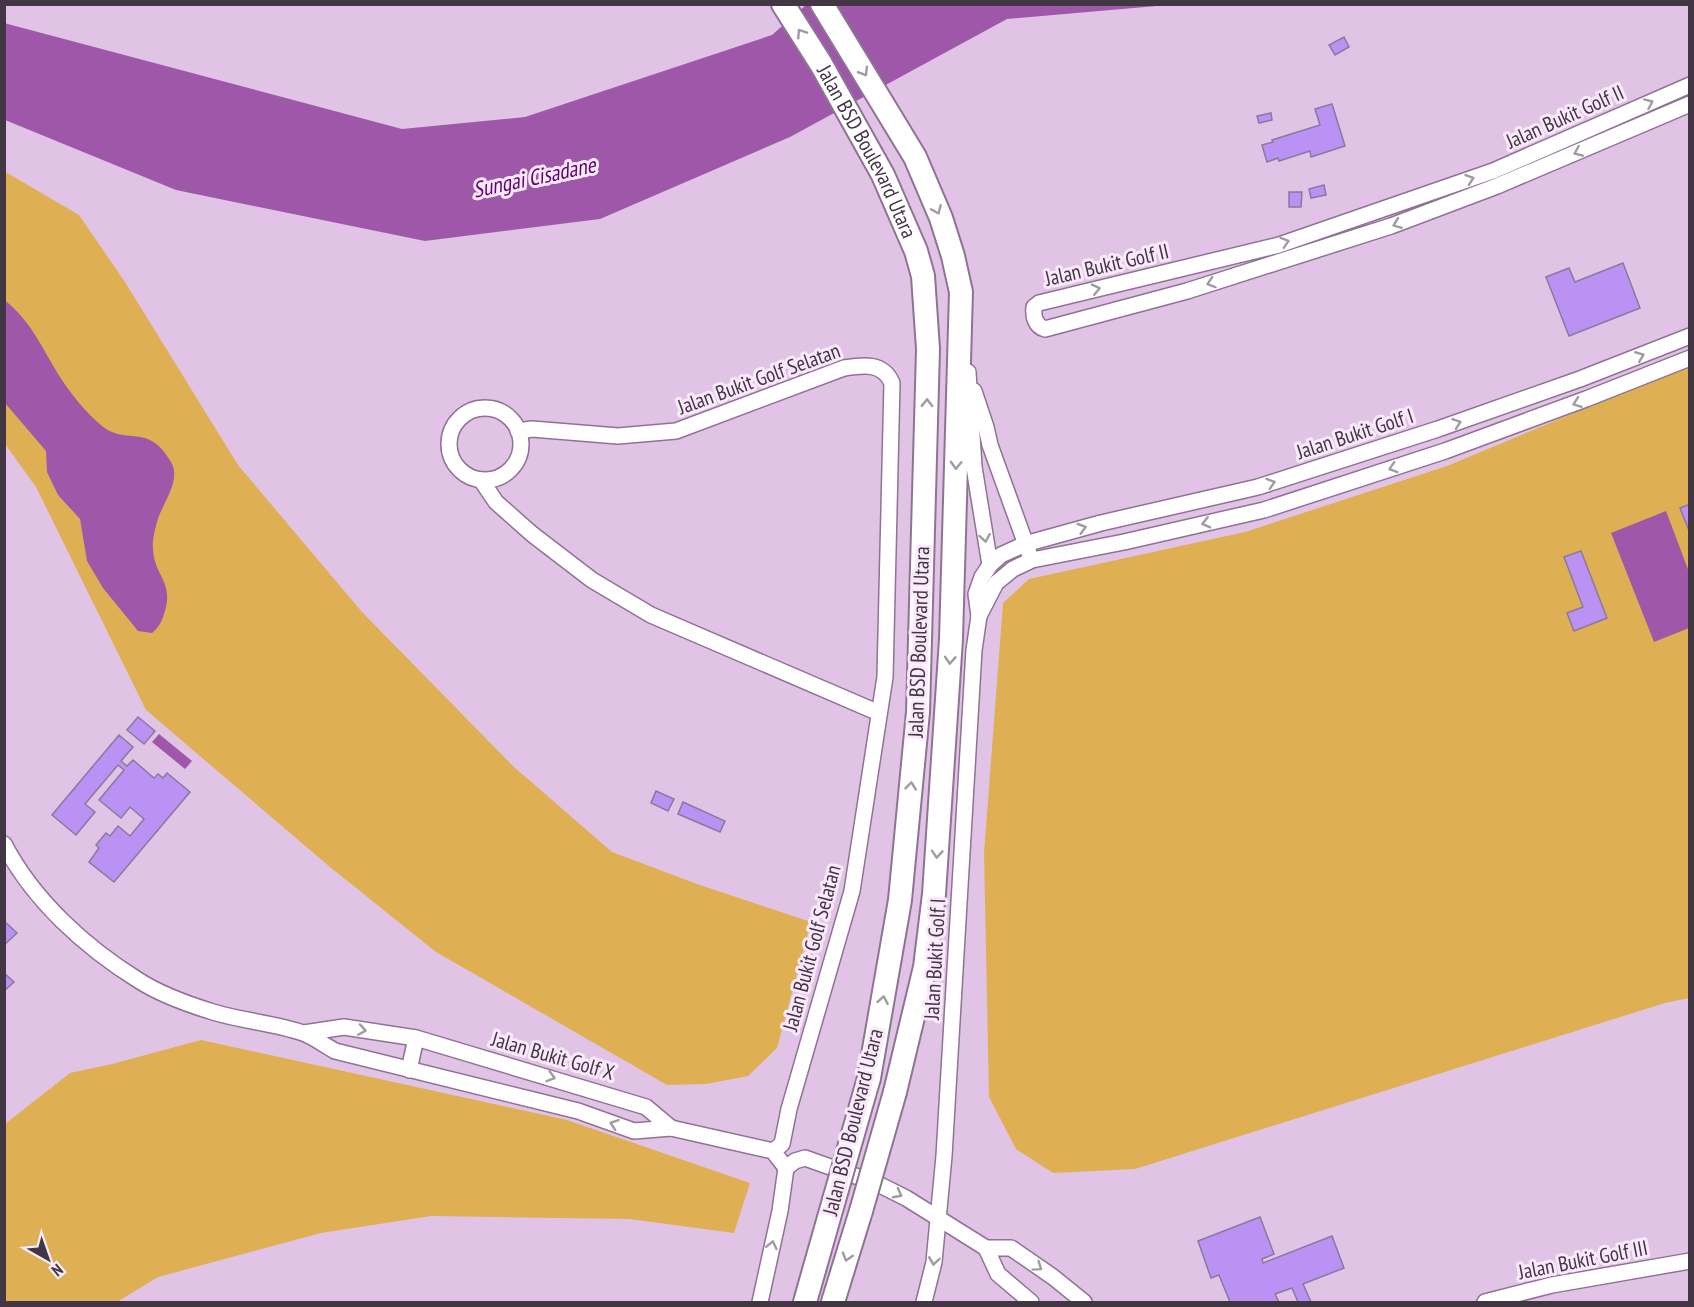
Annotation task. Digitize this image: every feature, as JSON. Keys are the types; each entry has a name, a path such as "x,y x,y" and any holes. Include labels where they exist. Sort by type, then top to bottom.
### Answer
{"main road":[{"name":"Jalan BSD Boulevard Utara","path":"783,4 821,64 883,175 916,251 923,276 928,350 918,712 900,900 869,1078 805,1302"},
{"name":"Jalan BSD Boulevard Utara","path":"822,4 915,156 941,218 961,292 951,639 934,894 925,967 895,1092 833,1302"}],"street":[{"name":"Jalan Bukit Golf II","path":"1689,86 1493,171 1279,245 1039,303 1034,307 1034,318 1038,325 1045,329 1187,291 1391,226 1497,186 1689,104"},
{"path":"961,292 974,467 990,565"},
{"name":"Jalan Bukit Golf I","path":"924,1302 934,1262 944,1156 974,650 979,616 976,594 982,577 990,565 1001,555 1026,544 1101,523 1258,487 1449,426 1580,380 1689,336"},
{"name":"Jalan Bukit Golf I","path":"979,616 996,583 1013,569 1032,560 1264,510 1445,451 1689,358"},
{"name":"Jalan Bukit Golf Selatan","path":"518,431 532,429 618,436 676,431 844,368 868,365 885,371 892,383 885,677 852,891 778,1147"},
{"path":"969,381 978,400 990,445 1032,560"},
{"path":"488,408 509,418 518,431 520,449 513,466 499,477 481,480 465,475 459,470 451,456 449,441 450,433 459,419 472,410 488,408"},
{"path":"481,480 496,502 541,541 592,580 651,615 879,713"},
{"name":"Jalan Bukit Golf X","path":"4,844 20,870 64,922 98,953 138,981 176,999 216,1013 304,1033 335,1051 578,1111 634,1131 671,1128 778,1147"},
{"name":"Jalan Bukit Golf X","path":"304,1033 344,1027 416,1038 646,1107 671,1128"},
{"path":"409,1070 416,1038"},
{"path":"578,1111 586,1088"},
{"path":"760,1302 790,1164 778,1147"},
{"path":"790,1164 805,1158 879,1184 986,1248 1011,1248 1084,1302"},
{"path":"986,1248 998,1274 1031,1302"},
{"name":"Jalan Bukit Golf III","path":"1485,1302 1552,1285 1689,1261"}],"shaded area":[{"path":"4,171 79,215 125,282 238,465 362,612 514,767 612,852 697,884 811,922 777,1048 748,1076 706,1084 667,1085 436,952 330,867 146,710 36,487 5,444"},
{"path":"1689,365 1689,998 1665,1003 1135,1169 1053,1173 1016,1149 989,1097 984,853 1003,603 1029,579 1245,532 1447,466"},
{"path":"201,1040 567,1120 750,1183 734,1233 629,1219 431,1216 321,1233 158,1277 117,1302 5,1302 5,1124 70,1073"}],"water":[{"name":"Sungai Cisadane","path":"806,5 1168,5 1007,19 790,137 600,219 425,241 176,190 5,120 4,23 402,129 525,117 772,35"},
{"path":"4,300 29,326 64,383 90,415 111,432 146,438 154,442 171,462 174,469 173,484 159,515 153,546 154,558 166,586 167,603 161,622 152,633 138,631 103,588 87,561 80,519 58,495 47,472 46,451 5,403"},
{"path":"1666,511 1689,572 1689,628 1654,642 1611,533"},
{"path":"159,734 192,761 185,769 152,742"}],"building":[{"path":"1344,37 1349,47 1335,55 1329,45"},
{"path":"1332,104 1345,146 1311,157 1310,151 1279,161 1278,158 1267,162 1262,145 1320,125 1315,109"},
{"path":"1271,113 1272,120 1259,123 1257,116"},
{"path":"1324,185 1326,195 1311,198 1309,189"},
{"path":"1289,192 1302,192 1301,207 1289,207"},
{"path":"1623,263 1640,308 1569,336 1546,277 1569,268 1575,282"},
{"path":"1690,504 1690,533 1680,508"},
{"path":"1581,551 1607,618 1574,631 1567,613 1583,607 1564,557"},
{"path":"138,717 155,731 144,744 127,730"},
{"path":"119,735 133,747 121,761 127,766 133,760 154,778 158,774 163,778 167,773 190,792 114,882 89,862 99,848 96,845 106,833 110,836 118,826 130,836 144,819 130,807 121,818 99,800 124,770 118,765 85,804 95,812 76,835 52,815"},
{"path":"656,791 674,799 668,811 651,803"},
{"path":"683,802 725,821 720,832 678,814"},
{"path":"4,921 17,933 4,945"},
{"path":"4,973 14,982 4,991"},
{"path":"1260,1217 1274,1254 1262,1259 1263,1263 1332,1236 1344,1268 1303,1284 1311,1302 1298,1302 1292,1288 1275,1294 1279,1302 1230,1302 1219,1275 1211,1278 1198,1241"}]}
